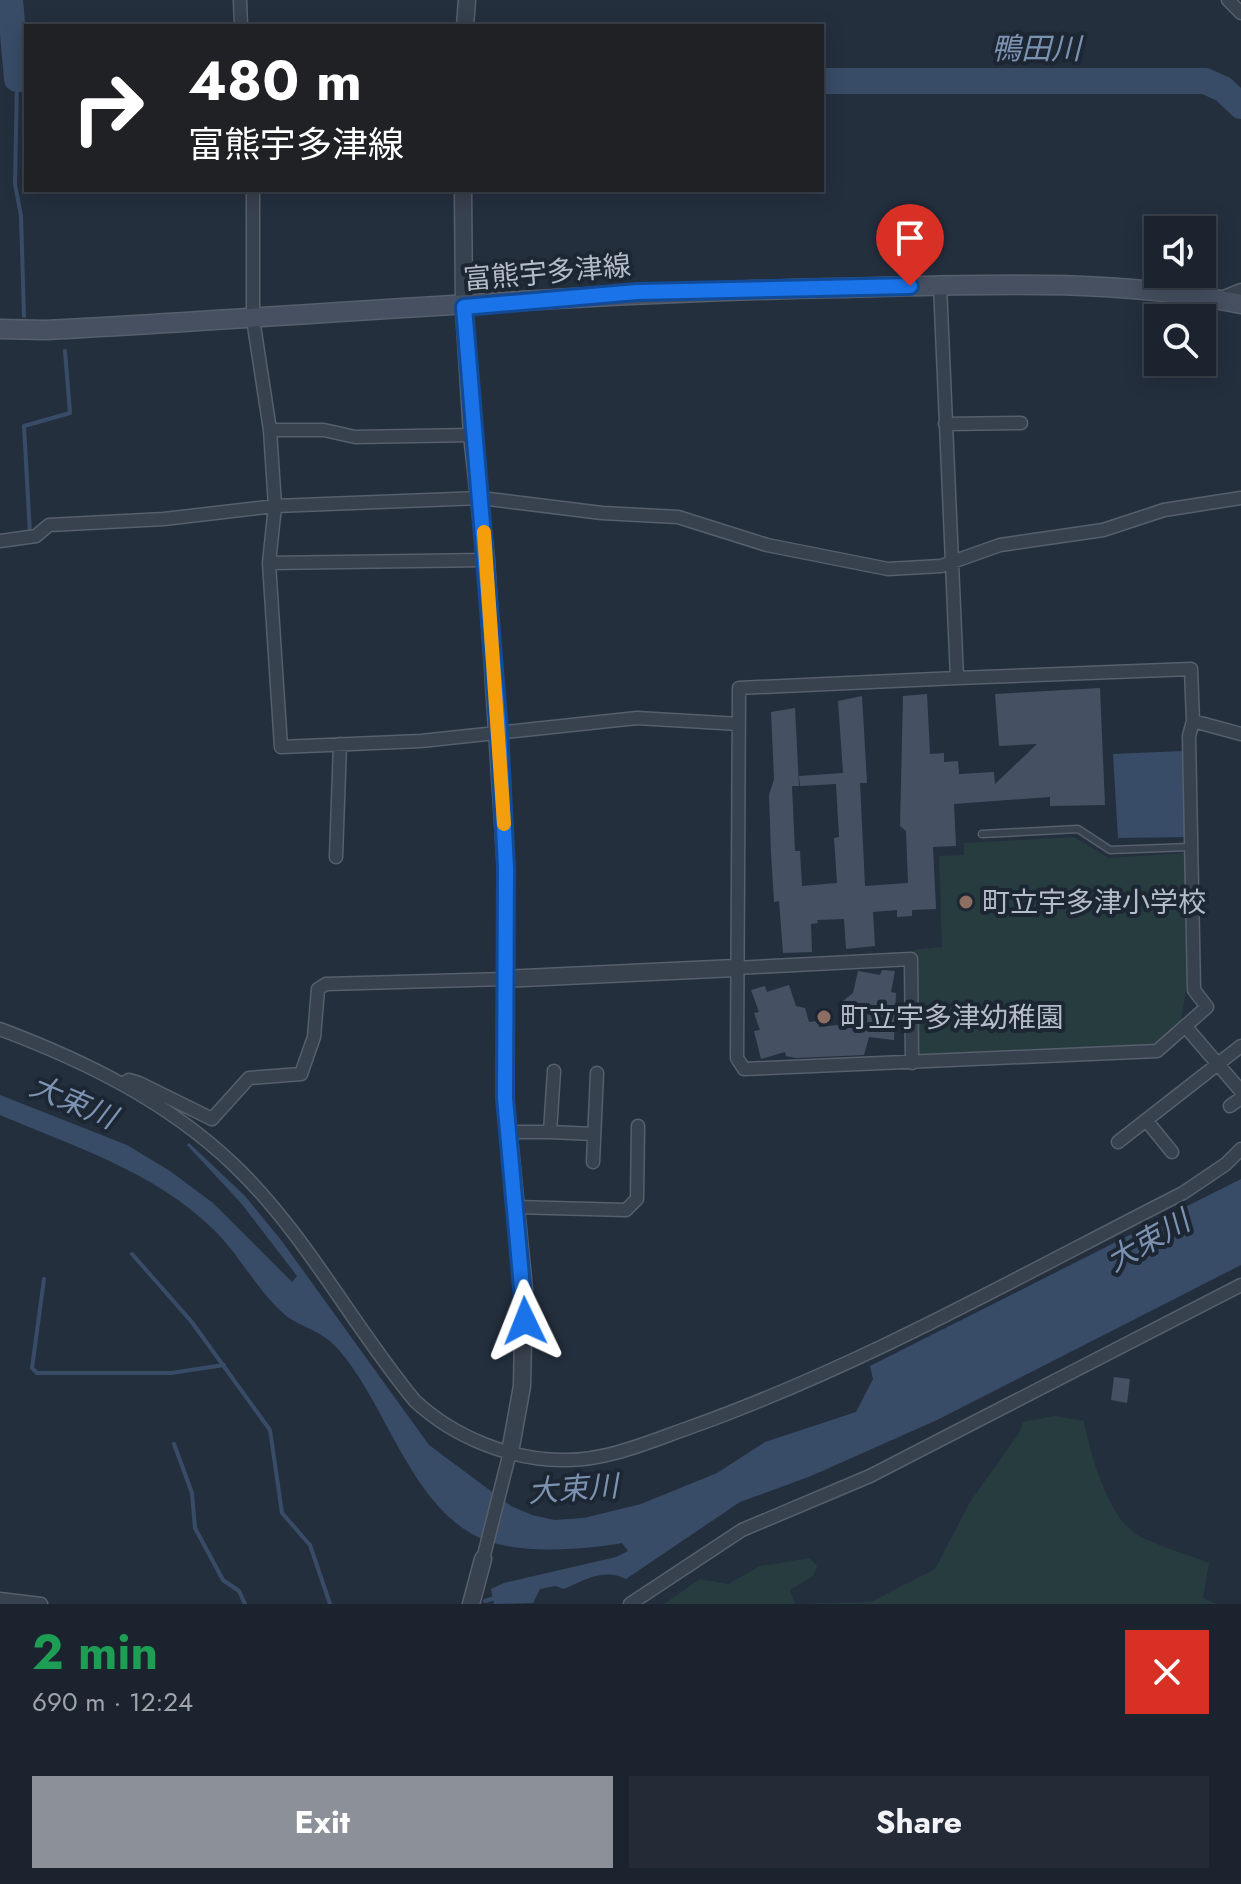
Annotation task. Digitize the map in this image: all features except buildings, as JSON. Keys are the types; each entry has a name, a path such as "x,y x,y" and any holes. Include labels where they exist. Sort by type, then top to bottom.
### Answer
{"main road":[{"name":"富熊宇多津線","path":"0,329 464,307 637,292 940,285 1076,285 1219,299 1241,304"}],"street":[{"path":"240,0 241,24"},
{"path":"465,24 467,0"},
{"path":"1228,0 1241,13"},
{"path":"253,192 253,319 270,430 275,506 269,563 281,747 421,741 499,730 637,718 739,724"},
{"path":"463,192 464,307 472,435 486,560 506,868 507,1132 522,1257 525,1321 519,1411 471,1604"},
{"path":"940,285 957,678"},
{"path":"1219,299 1241,290"},
{"path":"945,424 1021,423"},
{"path":"270,430 324,430 355,437 472,435"},
{"path":"0,541 36,536 49,525 164,519 275,506 481,498 602,513 678,517 767,545 888,569 950,563 1000,545 1103,530 1164,510 1241,498"},
{"path":"269,563 486,560"},
{"path":"1191,669 1190,847 1194,990 1207,1007 1157,1051 744,1069 737,1058 735,968 739,688 957,678 1191,669"},
{"path":"1193,721 1241,734"},
{"path":"336,857 340,744"},
{"path":"124,1083 129,1080 139,1083 212,1119 249,1078 301,1074 314,1037 318,989 343,981 505,979 911,959 912,1063"},
{"path":"1185,1026 1241,1091"},
{"path":"0,1029 124,1083 200,1135 251,1183 319,1267 415,1401 432,1417 468,1438 510,1456 564,1460 593,1458 737,1410 805,1382 1183,1193 1226,1164 1241,1149"},
{"path":"1118,1142 1241,1046"},
{"path":"550,1132 554,1071"},
{"path":"593,1162 597,1073"},
{"path":"1146,1120 1172,1152"},
{"path":"515,1207 626,1210 637,1199 638,1126"},
{"path":"507,1132 594,1134"},
{"path":"630,1604 742,1530 870,1476 1241,1285"},
{"path":"0,1599 41,1604"}],"lane":[{"path":"982,834 1078,829 1110,850 1190,847"}],"green space":[{"path":"1074,837 1109,858 1185,853 1186,992 1180,1024 1155,1044 918,1057 913,950 942,947 939,856 964,855 964,843"},
{"path":"1054,1416 1084,1421 1102,1484 1128,1527 1147,1540 1209,1563 1203,1598 1217,1604 795,1604 871,1602 935,1569 970,1502 1019,1433 1023,1422"},
{"path":"810,1558 817,1566 813,1576 790,1590 795,1604 664,1604 700,1579 728,1584 760,1566"}],"water":[{"path":"1183,751 1185,837 1118,838 1113,754"},
{"name":"大束川","path":"0,1095 127,1145 170,1171 213,1203 292,1282 297,1276 241,1203 187,1145 189,1143 245,1196 281,1240 429,1445 511,1506 554,1520 584,1518 641,1504 717,1473 765,1442 856,1412 873,1379 870,1366 1241,1179 1241,1265 937,1420 811,1476 740,1502 626,1579 602,1575 564,1589 555,1586 540,1589 533,1603 494,1604 491,1589 504,1583 616,1557 628,1551 622,1543 569,1549 510,1547 478,1537 454,1522 416,1477 371,1397 338,1349 323,1336 283,1313 213,1229 190,1209 139,1176 0,1115"}],"waterway":[{"name":"鴨田川","path":"10,0 17,79 24,79"},
{"path":"17,79 15,184 21,216 24,316"},
{"name":"鴨田川","path":"824,81 1205,81 1223,89 1241,106"},
{"path":"30,534 24,426 70,413 65,351"},
{"path":"132,1254 191,1321 270,1430 282,1513 310,1545 330,1604"},
{"path":"44,1279 32,1368 37,1373 171,1373 224,1365"},
{"path":"174,1444 192,1493 195,1528 223,1580 239,1591 245,1604"},
{"path":"485,1601 498,1597"}],"slow traffic":[{"path":"484,532 504,824"}],"place":[{"name":"町立宇多津小学校","path":"966,902"},
{"name":"町立宇多津幼稚園","path":"824,1017"}],"route":[{"path":"525,1321 522,1257 505,1098 506,868 499,730 481,498 472,435 464,307 637,292 910,286"}]}
